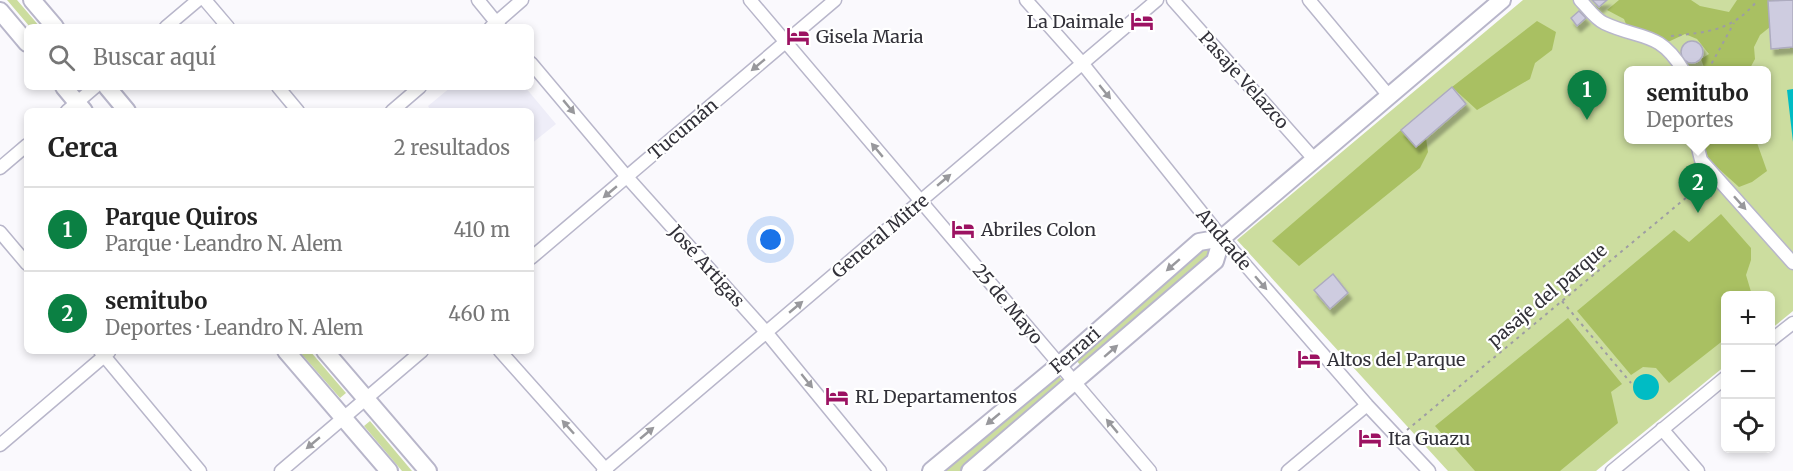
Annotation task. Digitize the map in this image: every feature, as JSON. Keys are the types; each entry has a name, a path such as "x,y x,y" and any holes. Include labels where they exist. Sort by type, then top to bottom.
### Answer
{"main road":[{"path":"32,0 53,24"},
{"name":"Ferrari","path":"931,471 1059,365 1199,242 1222,238 1502,0"},
{"path":"0,11 24,39"},
{"path":"66,90 76,108"},
{"path":"110,90 124,108"},
{"name":"Ferrari","path":"970,471 1215,261 1222,238"},
{"path":"289,354 389,471"},
{"path":"328,354 428,471"}],"street":[{"path":"170,24 198,0"},
{"path":"205,0 225,24"},
{"path":"478,0 495,24"},
{"path":"497,24 522,0"},
{"name":"25 de Mayo","path":"750,0 1150,471"},
{"name":"Tucumán","path":"534,255 835,0"},
{"name":"Andrade","path":"1026,0 1082,63 1222,238 1367,405 1429,471"},
{"name":"General Mitre","path":"605,470 1156,0"},
{"name":"Pasaje Velazco","path":"1173,0 1314,159"},
{"path":"1309,0 1389,96"},
{"path":"1580,0 1602,22 1653,38 1675,57 1681,66"},
{"name":"José Artigas","path":"534,67 627,177 766,332 880,471"},
{"path":"76,108 92,90"},
{"path":"280,90 296,108"},
{"path":"396,108 416,90"},
{"path":"1697,144 1701,160 1793,263"},
{"path":"0,168 24,148"},
{"path":"0,232 24,260"},
{"path":"1775,337 1793,323"},
{"path":"0,445 104,354"},
{"path":"106,354 200,471"},
{"path":"281,471 418,354"},
{"path":"503,354 605,470"},
{"path":"1612,471 1721,380"},
{"path":"1288,471 1367,405"},
{"path":"1662,429 1698,471"}],"path":[{"path":"1710,66 1734,23 1758,0"},
{"path":"1653,38 1705,32 1734,23"},
{"name":"pasaje del parque","path":"1398,437 1714,174"},
{"path":"1562,301 1631,383"}],"shaded area":[{"path":"447,90 528,90 556,124 534,142 534,108 429,108 428,106"}],"green space":[{"path":"7,0 17,0 37,24 27,24"},
{"path":"1523,0 1793,0 1793,311 1775,326 1775,291 1721,291 1721,369 1596,471 1448,471 1237,240"},
{"path":"1619,0 1691,0 1700,6 1729,12 1737,0 1793,0 1760,35 1754,47 1755,59 1751,66 1704,66 1701,59 1709,54 1697,39 1685,34 1668,42 1657,35 1626,24 1624,19 1607,10"},
{"path":"1537,21 1556,32 1552,50 1535,63 1530,79 1477,110 1452,87"},
{"path":"1401,130 1426,138 1428,152 1420,168 1299,266 1272,241"},
{"path":"1703,144 1757,144 1767,171 1752,182 1739,187 1709,160"},
{"path":"1721,214 1751,248 1751,260 1746,275 1751,291 1721,291 1721,342 1669,383 1656,368 1643,367 1631,375 1577,311 1674,230 1689,242"},
{"path":"1212,242 1219,250 1082,367 1075,359"},
{"path":"1568,318 1622,384 1611,392 1618,423 1560,471 1475,471 1435,426"},
{"path":"302,354 313,354 346,393 340,398"},
{"path":"1058,375 1065,383 962,471 945,471"},
{"path":"370,421 412,471 402,471 364,426"}],"water":[{"path":"1793,89 1793,142 1787,90"},
{"path":"1646,374 1655,378 1659,387 1655,396 1646,400 1637,396 1633,387 1637,378"}],"building":[{"path":"1592,0 1607,0 1599,7"},
{"path":"1793,0 1793,47 1771,49 1768,1"},
{"path":"1579,11 1586,18 1577,26 1571,18"},
{"path":"1692,41 1702,48 1703,52 1696,62 1692,63 1682,56 1681,52 1688,42"},
{"path":"1452,87 1466,104 1416,147 1401,130"},
{"path":"1333,274 1348,293 1330,309 1314,290"}],"place":[{"name":"La Daimale","path":"1142,21"},
{"name":"Gisela Maria","path":"798,36"},
{"name":"Parque Quiros","path":"1587,120"},
{"name":"semitubo","path":"1698,213"},
{"name":"Abriles Colon","path":"963,229"},
{"name":"Altos del Parque","path":"1309,359"},
{"name":"RL Departamentos","path":"837,396"},
{"name":"Ita Guazu","path":"1370,438"}]}
